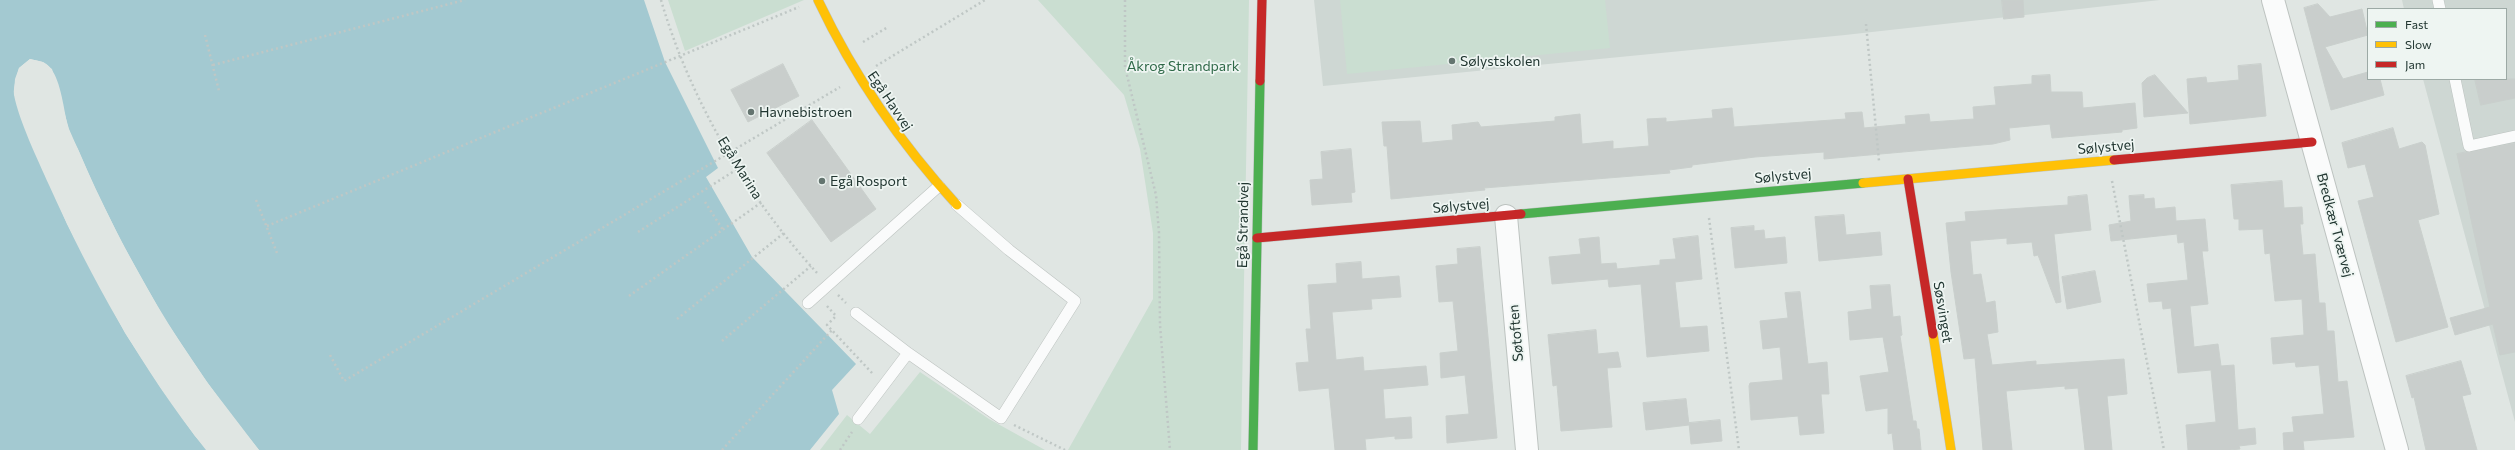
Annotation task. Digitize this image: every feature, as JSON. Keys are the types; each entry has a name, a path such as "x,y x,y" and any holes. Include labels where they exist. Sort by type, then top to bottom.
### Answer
{"street":[{"name":"Egå Havvej","path":"818,0 856,77 881,116 939,186 957,205"},
{"name":"Egå Strandvej","path":"1253,450 1262,0"},
{"name":"Bredkær Tværvej","path":"2273,0 2397,450"},
{"name":"Sølystvej","path":"1257,238 2312,142"},
{"name":"Søsvinget","path":"1908,179 1951,450"},
{"name":"Søtoften","path":"1506,216 1527,450"}],"lane":[{"path":"2454,80 2469,146 2515,136"},
{"path":"808,303 939,186"},
{"path":"856,313 908,353 1001,418 1075,301 1009,250 957,205"},
{"path":"858,419 908,353"}],"path":[{"path":"213,64 465,0"},
{"name":"Egå Marina","path":"661,0 681,56 703,105 729,152 784,232 811,266 856,313"},
{"path":"330,355 344,382 985,0"},
{"path":"1125,0 1125,67 1156,195 1159,233 1160,325 1170,450"},
{"path":"267,226 803,6"},
{"path":"1866,24 1881,181"},
{"path":"843,53 888,27"},
{"path":"205,35 219,91"},
{"path":"2108,160 2164,450"},
{"path":"638,232 739,168"},
{"path":"1707,197 1739,450"},
{"path":"256,200 277,253"},
{"path":"705,202 724,230"},
{"path":"628,296 762,202"},
{"path":"677,319 784,232"},
{"path":"722,341 811,266"},
{"path":"818,294 836,316 827,325 884,385"},
{"path":"722,450 832,330"},
{"path":"1001,418 1065,450"},
{"path":"840,450 858,419"}],"shaded area":[{"name":"Sølystskolen","path":"1314,0 2160,0 1845,35 1323,86"},
{"path":"2402,0 2515,0 2515,422 2423,80 2507,80 2507,8 2404,8"}],"green space":[{"path":"668,0 804,0 685,51"},
{"name":"Åkrog Strandpark","path":"1038,0 1249,0 1241,450 1068,450 1153,299 1153,233 1140,149 1124,95"},
{"path":"1340,0 1605,0 1610,48 1347,74"},
{"path":"920,372 989,419 1045,450 820,450 847,415 870,434"}],"water":[{"path":"0,0 644,0 665,62 718,168 706,177 752,257 856,364 832,390 839,414 810,450 259,450 206,380 158,306 115,229 71,135 60,88 54,74 47,64 30,59 19,68 14,95 24,128 34,152 82,255 119,322 160,388 206,450 0,450"}],"pier":[{"path":"30,59 43,62 52,69 69,129 94,186 121,241 164,318 207,382 259,450 256,450 205,383 163,319 119,242 92,187 67,130 50,70 43,63 30,61 21,69 16,93 43,167 19,110 14,93 15,79 19,68"},
{"path":"43,167 69,224 127,332 160,384 208,450 195,436 125,333 67,224"}],"building":[{"path":"2002,0 2023,0 2024,17 2004,19"},
{"path":"2318,4 2330,17 2362,9 2367,35 2325,47 2343,79 2367,72 2367,80 2380,80 2384,95 2331,110 2304,8"},
{"path":"783,64 799,96 748,122 731,90"},
{"path":"2261,64 2266,116 2190,124 2187,79 2206,77 2207,83 2239,80 2238,66"},
{"path":"2050,75 2051,92 2082,92 2083,108 2135,103 2137,128 2122,130 2122,132 2052,138 2050,124 2009,128 2010,140 1993,144 1824,159 1824,152 1755,157 1692,165 1692,167 1669,170 1670,173 1484,188 1485,190 1391,199 1387,146 1384,146 1382,122 1420,121 1422,143 1453,140 1452,125 1478,122 1481,127 1555,121 1555,117 1580,114 1582,144 1613,141 1613,149 1649,146 1647,119 1666,118 1666,122 1713,118 1712,110 1732,108 1734,127 1846,119 1845,113 1862,112 1864,128 1906,124 1905,116 1929,114 1930,122 1974,119 1973,107 1996,105 1994,87 2032,84 2032,76"},
{"path":"2155,75 2188,113 2144,117 2142,83 2147,78"},
{"path":"2515,79 2515,98 2481,105 2475,80"},
{"name":"Egå Rosport","path":"812,120 876,209 831,242 767,153"},
{"path":"2393,128 2399,149 2422,142 2425,145 2439,214 2418,220 2448,327 2396,342 2358,201 2374,197 2365,164 2348,168 2342,143"},
{"path":"2515,143 2515,352 2500,355 2493,324 2455,335 2450,318 2490,307 2457,154"},
{"path":"1351,149 1355,192 1351,193 1352,202 1312,205 1310,180 1323,179 1321,152"},
{"path":"2282,181 2284,208 2302,207 2303,224 2300,224 2303,255 2315,254 2319,303 2325,303 2327,331 2334,331 2338,382 2347,381 2354,437 2303,441 2304,450 2284,450 2283,433 2294,432 2292,417 2324,414 2319,365 2296,367 2295,362 2273,364 2271,338 2304,335 2302,299 2275,301 2270,253 2265,254 2263,229 2239,230 2239,219 2234,219 2231,185"},
{"path":"2087,195 2091,230 2054,234 2061,302 2056,303 2038,255 2034,256 2032,242 2007,244 2007,238 1970,241 1973,275 1981,274 1986,303 1995,301 1998,332 1987,334 1992,365 2036,361 2036,365 2124,359 2127,394 2107,396 2112,450 2085,450 2078,388 2065,389 2065,386 2006,391 2012,450 1983,450 1975,358 1964,359 1951,272 1946,223 1966,221 1965,212 2068,205 2068,197"},
{"path":"2144,195 2144,199 2154,198 2155,209 2175,207 2176,221 2205,219 2208,251 2202,251 2208,304 2190,306 2194,347 2218,344 2221,366 2234,365 2238,430 2255,428 2256,444 2239,446 2240,449 2230,450 2188,450 2186,425 2216,422 2211,370 2178,373 2171,308 2163,309 2162,301 2149,302 2147,284 2188,280 2184,242 2178,243 2177,234 2111,241 2109,225 2131,221 2129,196"},
{"path":"1844,215 1846,235 1880,232 1882,255 1819,261 1815,217"},
{"path":"1754,226 1754,231 1764,230 1765,239 1785,237 1787,263 1735,268 1731,228"},
{"path":"1698,236 1702,279 1675,282 1680,328 1707,326 1709,351 1647,357 1641,284 1609,287 1608,279 1552,284 1549,257 1581,254 1579,239 1599,237 1601,264 1616,263 1617,269 1660,265 1660,260 1676,259 1673,239"},
{"path":"1480,247 1497,438 1447,443 1446,416 1469,414 1465,375 1441,378 1440,353 1458,351 1453,301 1439,302 1436,266 1458,264 1457,249"},
{"path":"1361,262 1362,279 1399,276 1401,297 1371,299 1372,309 1332,312 1336,360 1363,357 1364,371 1426,366 1428,385 1383,389 1385,419 1411,417 1412,438 1395,439 1395,436 1365,439 1366,450 1335,450 1329,388 1299,391 1296,363 1309,362 1306,329 1311,329 1308,285 1337,283 1336,264"},
{"path":"2095,271 2101,302 2067,309 2062,277"},
{"path":"1890,285 1893,317 1900,316 1902,335 1900,336 1913,421 1916,421 1917,429 1919,429 1921,450 1894,450 1892,433 1888,434 1888,408 1866,411 1860,376 1889,372 1883,337 1850,340 1848,312 1872,309 1870,286"},
{"path":"1800,292 1808,364 1827,362 1829,394 1821,394 1824,433 1800,435 1798,416 1751,420 1750,383 1783,380 1780,347 1763,349 1760,321 1788,318 1785,293"},
{"path":"1596,330 1598,354 1618,352 1621,367 1607,368 1612,427 1561,431 1557,385 1553,386 1548,335"},
{"path":"2461,361 2471,394 2462,396 2477,450 2426,450 2414,397 2412,398 2406,376"},
{"path":"1686,399 1689,425 1646,430 1643,403"},
{"path":"1720,420 1722,441 1691,444 1689,423"}],"traffic: fast":[{"path":"1253,450 1260,81"},
{"path":"1521,214 1863,183"}],"traffic: slow":[{"path":"818,0 847,55 880,108 916,158 957,205"},
{"path":"1863,183 2114,160"},
{"path":"1933,334 1951,450"}],"traffic: jam":[{"path":"1260,81 1262,0"},
{"path":"2114,160 2312,142"},
{"path":"1908,179 1933,334"},
{"path":"1257,238 1521,214"}],"place":[{"name":"Sølystskolen","path":"1452,61"},
{"name":"Havnebistroen","path":"751,112"},
{"name":"Egå Rosport","path":"822,181"}]}
